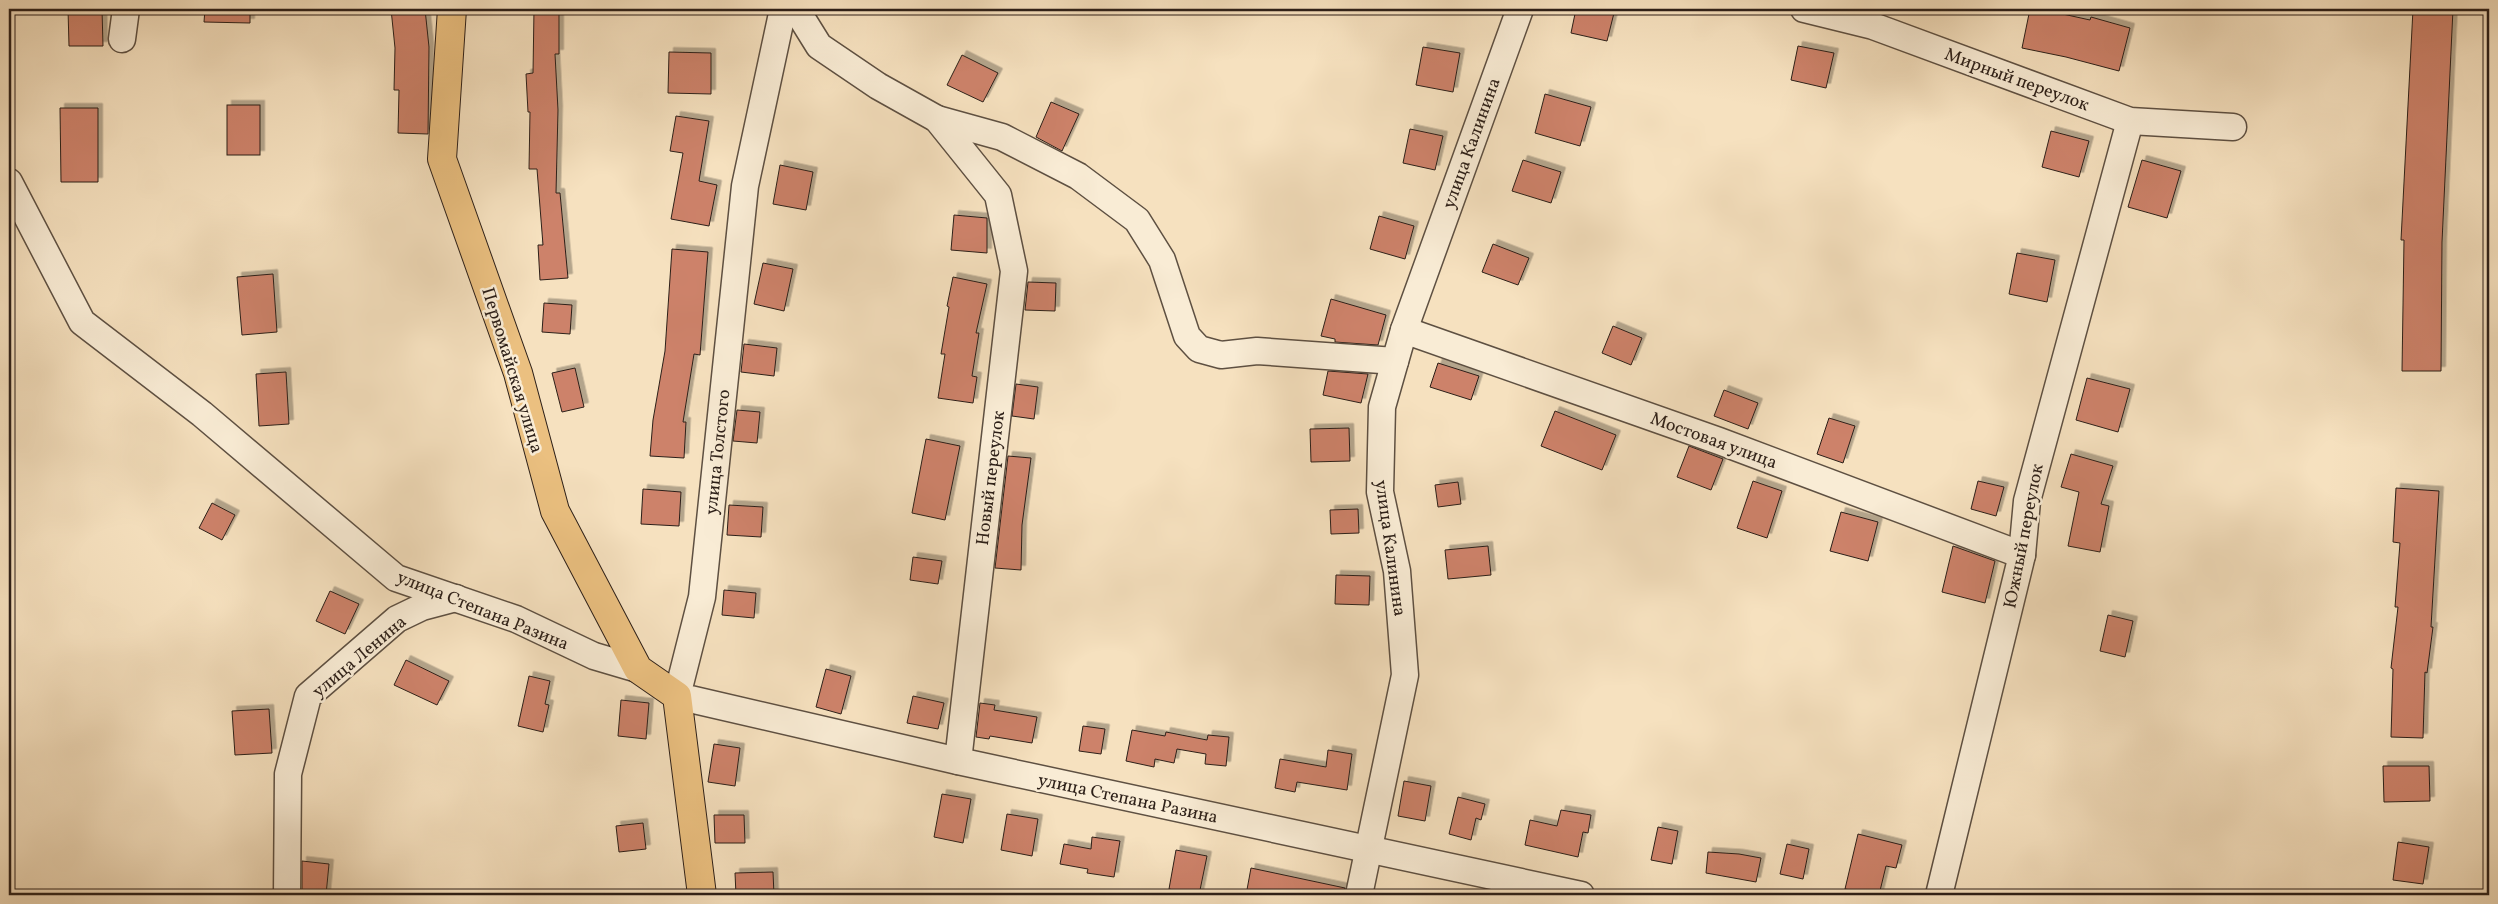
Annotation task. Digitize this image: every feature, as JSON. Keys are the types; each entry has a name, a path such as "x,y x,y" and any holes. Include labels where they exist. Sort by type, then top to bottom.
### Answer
{"main road":[{"name":"Первомайская улица","path":"452,9 442,159 518,373 555,512 638,669 677,696"},
{"name":"улица Толстого","path":"677,696 702,895"}],"street":[{"path":"122,39 126,9"},
{"name":"улица Толстого","path":"677,696 702,597 745,186 783,9"},
{"path":"796,9 819,46 878,86 937,119 1002,137 1078,176 1137,220 1162,260 1187,336 1198,349 1221,355 1257,351 1395,361"},
{"name":"улица Калинина","path":"1359,895 1405,675 1397,571 1380,492 1382,407 1404,330 1520,9"},
{"name":"Мирный переулок","path":"1804,9 1873,26 2130,121 2233,127"},
{"name":"Новый переулок","path":"937,119 998,195 1014,271 958,761"},
{"name":"Южный переулок","path":"1939,895 2022,555 2027,501 2130,121"},
{"name":"улица Степана Разина","path":"9,182 82,322 202,414 396,578 516,619 594,656 638,669"},
{"name":"Мостовая улица","path":"1404,330 1719,441 2022,555"},
{"path":"396,578 397,619"},
{"name":"улица Ленина","path":"287,895 288,774 308,696 397,619 422,606 456,598"},
{"name":"улица Степана Разина","path":"677,696 958,761 1581,895"}],"building":[{"path":"68,9 102,9 103,46 69,46"},
{"path":"205,9 250,9 250,23 204,22"},
{"path":"391,9 425,9 429,47 428,134 398,133 399,90 394,90 395,48"},
{"path":"534,9 559,9 559,54 555,54 558,110 556,193 560,193 568,278 540,280 538,245 543,245 537,169 529,169 530,112 528,112 526,74 533,73"},
{"path":"1576,9 1615,9 1607,41 1571,33"},
{"path":"2030,9 2040,9 2090,20 2091,17 2130,28 2119,71 2022,48"},
{"path":"2413,9 2453,9 2442,242 2441,371 2402,371 2404,240 2401,240"},
{"path":"1798,46 1834,53 1826,88 1791,80"},
{"path":"1423,47 1460,53 1453,92 1416,85"},
{"path":"669,52 711,53 711,94 668,93"},
{"path":"962,55 998,73 983,102 947,85"},
{"path":"1545,94 1591,107 1580,146 1535,133"},
{"path":"1051,102 1079,114 1062,151 1036,137"},
{"path":"227,105 260,105 260,155 227,155"},
{"path":"60,108 98,108 98,182 61,182"},
{"path":"676,116 709,121 699,181 717,185 709,226 671,219 683,153 670,151"},
{"path":"1410,129 1443,136 1435,170 1403,163"},
{"path":"2051,131 2089,141 2079,177 2042,167"},
{"path":"1523,160 1561,172 1551,203 1512,191"},
{"path":"2142,160 2181,171 2167,218 2128,207"},
{"path":"780,165 813,172 806,210 773,204"},
{"path":"954,215 987,218 987,253 951,250"},
{"path":"1379,216 1414,226 1405,259 1370,249"},
{"path":"1493,244 1529,258 1518,285 1482,272"},
{"path":"672,249 708,252 700,355 694,354 683,422 686,422 684,458 650,456 653,420 665,351"},
{"path":"2017,253 2055,260 2047,302 2009,294"},
{"path":"763,263 793,269 784,311 754,304"},
{"path":"273,274 277,332 242,335 237,277"},
{"path":"953,277 987,284 976,333 979,333 972,376 977,377 973,403 938,398 945,354 941,354"},
{"path":"1028,282 1056,283 1055,311 1025,310"},
{"path":"1331,299 1386,315 1378,345 1335,342 1335,339 1321,336"},
{"path":"544,303 572,305 570,334 542,332"},
{"path":"1613,326 1642,338 1631,365 1602,353"},
{"path":"744,344 777,348 774,376 741,372"},
{"path":"1438,363 1479,376 1471,400 1430,387"},
{"path":"575,368 584,407 562,412 552,373"},
{"path":"1328,371 1368,374 1361,403 1323,395"},
{"path":"286,372 289,424 259,426 256,374"},
{"path":"2087,378 2130,389 2118,432 2076,420"},
{"path":"1016,384 1038,387 1034,419 1012,416"},
{"path":"1724,390 1758,403 1748,429 1714,416"},
{"path":"737,410 760,412 757,443 733,441"},
{"path":"1555,411 1616,435 1602,470 1541,446"},
{"path":"1829,418 1855,426 1843,463 1817,454"},
{"path":"1349,428 1350,461 1311,462 1310,429"},
{"path":"926,439 960,446 945,520 912,513"},
{"path":"1689,446 1723,459 1711,490 1677,477"},
{"path":"2071,454 2113,466 2101,504 2109,506 2100,552 2068,546 2079,492 2061,487"},
{"path":"1008,456 1031,458 1022,525 1021,570 995,568"},
{"path":"1753,481 1782,491 1767,538 1737,528"},
{"path":"1978,481 2004,487 1996,516 1971,509"},
{"path":"1458,482 1461,504 1438,507 1435,485"},
{"path":"2396,488 2439,491 2431,627 2433,627 2427,673 2425,672 2423,738 2391,737 2393,669 2391,668 2398,607 2395,607 2400,543 2393,542"},
{"path":"643,489 681,492 679,526 641,524"},
{"path":"212,503 235,515 222,540 199,528"},
{"path":"729,505 763,507 761,537 727,535"},
{"path":"1358,509 1359,533 1331,534 1330,510"},
{"path":"1841,512 1878,522 1868,561 1830,551"},
{"path":"1488,546 1491,575 1448,579 1445,550"},
{"path":"1953,546 1995,561 1985,603 1942,592"},
{"path":"913,557 942,561 938,584 910,580"},
{"path":"1336,575 1370,576 1369,605 1335,604"},
{"path":"724,590 756,593 754,618 722,615"},
{"path":"330,591 359,604 345,634 316,621"},
{"path":"2108,615 2133,621 2125,657 2100,651"},
{"path":"406,660 449,681 437,705 394,685"},
{"path":"826,669 851,676 841,714 816,707"},
{"path":"529,676 550,681 545,704 549,705 543,732 518,726"},
{"path":"913,696 944,703 938,729 907,723"},
{"path":"621,700 649,703 646,739 618,736"},
{"path":"980,703 995,705 994,710 1037,717 1032,743 990,736 989,739 976,737"},
{"path":"269,709 272,753 235,755 232,711"},
{"path":"1083,726 1105,729 1101,754 1079,751"},
{"path":"1132,730 1165,736 1166,732 1207,740 1208,735 1229,737 1226,766 1205,764 1206,754 1177,749 1174,763 1155,759 1154,767 1126,761"},
{"path":"714,744 740,748 735,786 708,782"},
{"path":"1328,750 1352,754 1347,790 1297,782 1295,792 1275,788 1280,759 1326,767"},
{"path":"2383,766 2429,766 2430,801 2384,802"},
{"path":"1404,781 1431,786 1425,821 1398,816"},
{"path":"942,794 971,799 963,843 934,837"},
{"path":"1458,797 1485,804 1481,820 1476,818 1471,840 1449,834"},
{"path":"1561,810 1591,815 1588,833 1583,832 1578,857 1525,845 1530,820 1557,826"},
{"path":"1007,814 1038,819 1032,856 1001,850"},
{"path":"714,815 744,815 745,843 715,843"},
{"path":"643,823 646,849 619,852 616,826"},
{"path":"1658,827 1678,831 1672,864 1651,860"},
{"path":"1858,834 1902,845 1896,868 1886,866 1879,895 1845,889"},
{"path":"1092,837 1120,841 1114,877 1087,873 1088,869 1060,864 1064,844 1091,849"},
{"path":"2398,842 2429,847 2423,884 2393,880"},
{"path":"1787,844 1809,849 1803,879 1780,874"},
{"path":"1176,850 1207,856 1199,895 1169,889"},
{"path":"1708,852 1761,858 1756,882 1706,873"},
{"path":"302,861 329,864 326,895 302,895"},
{"path":"1251,868 1345,888 1344,895 1246,895"},
{"path":"773,872 774,895 736,895 735,873"}]}
